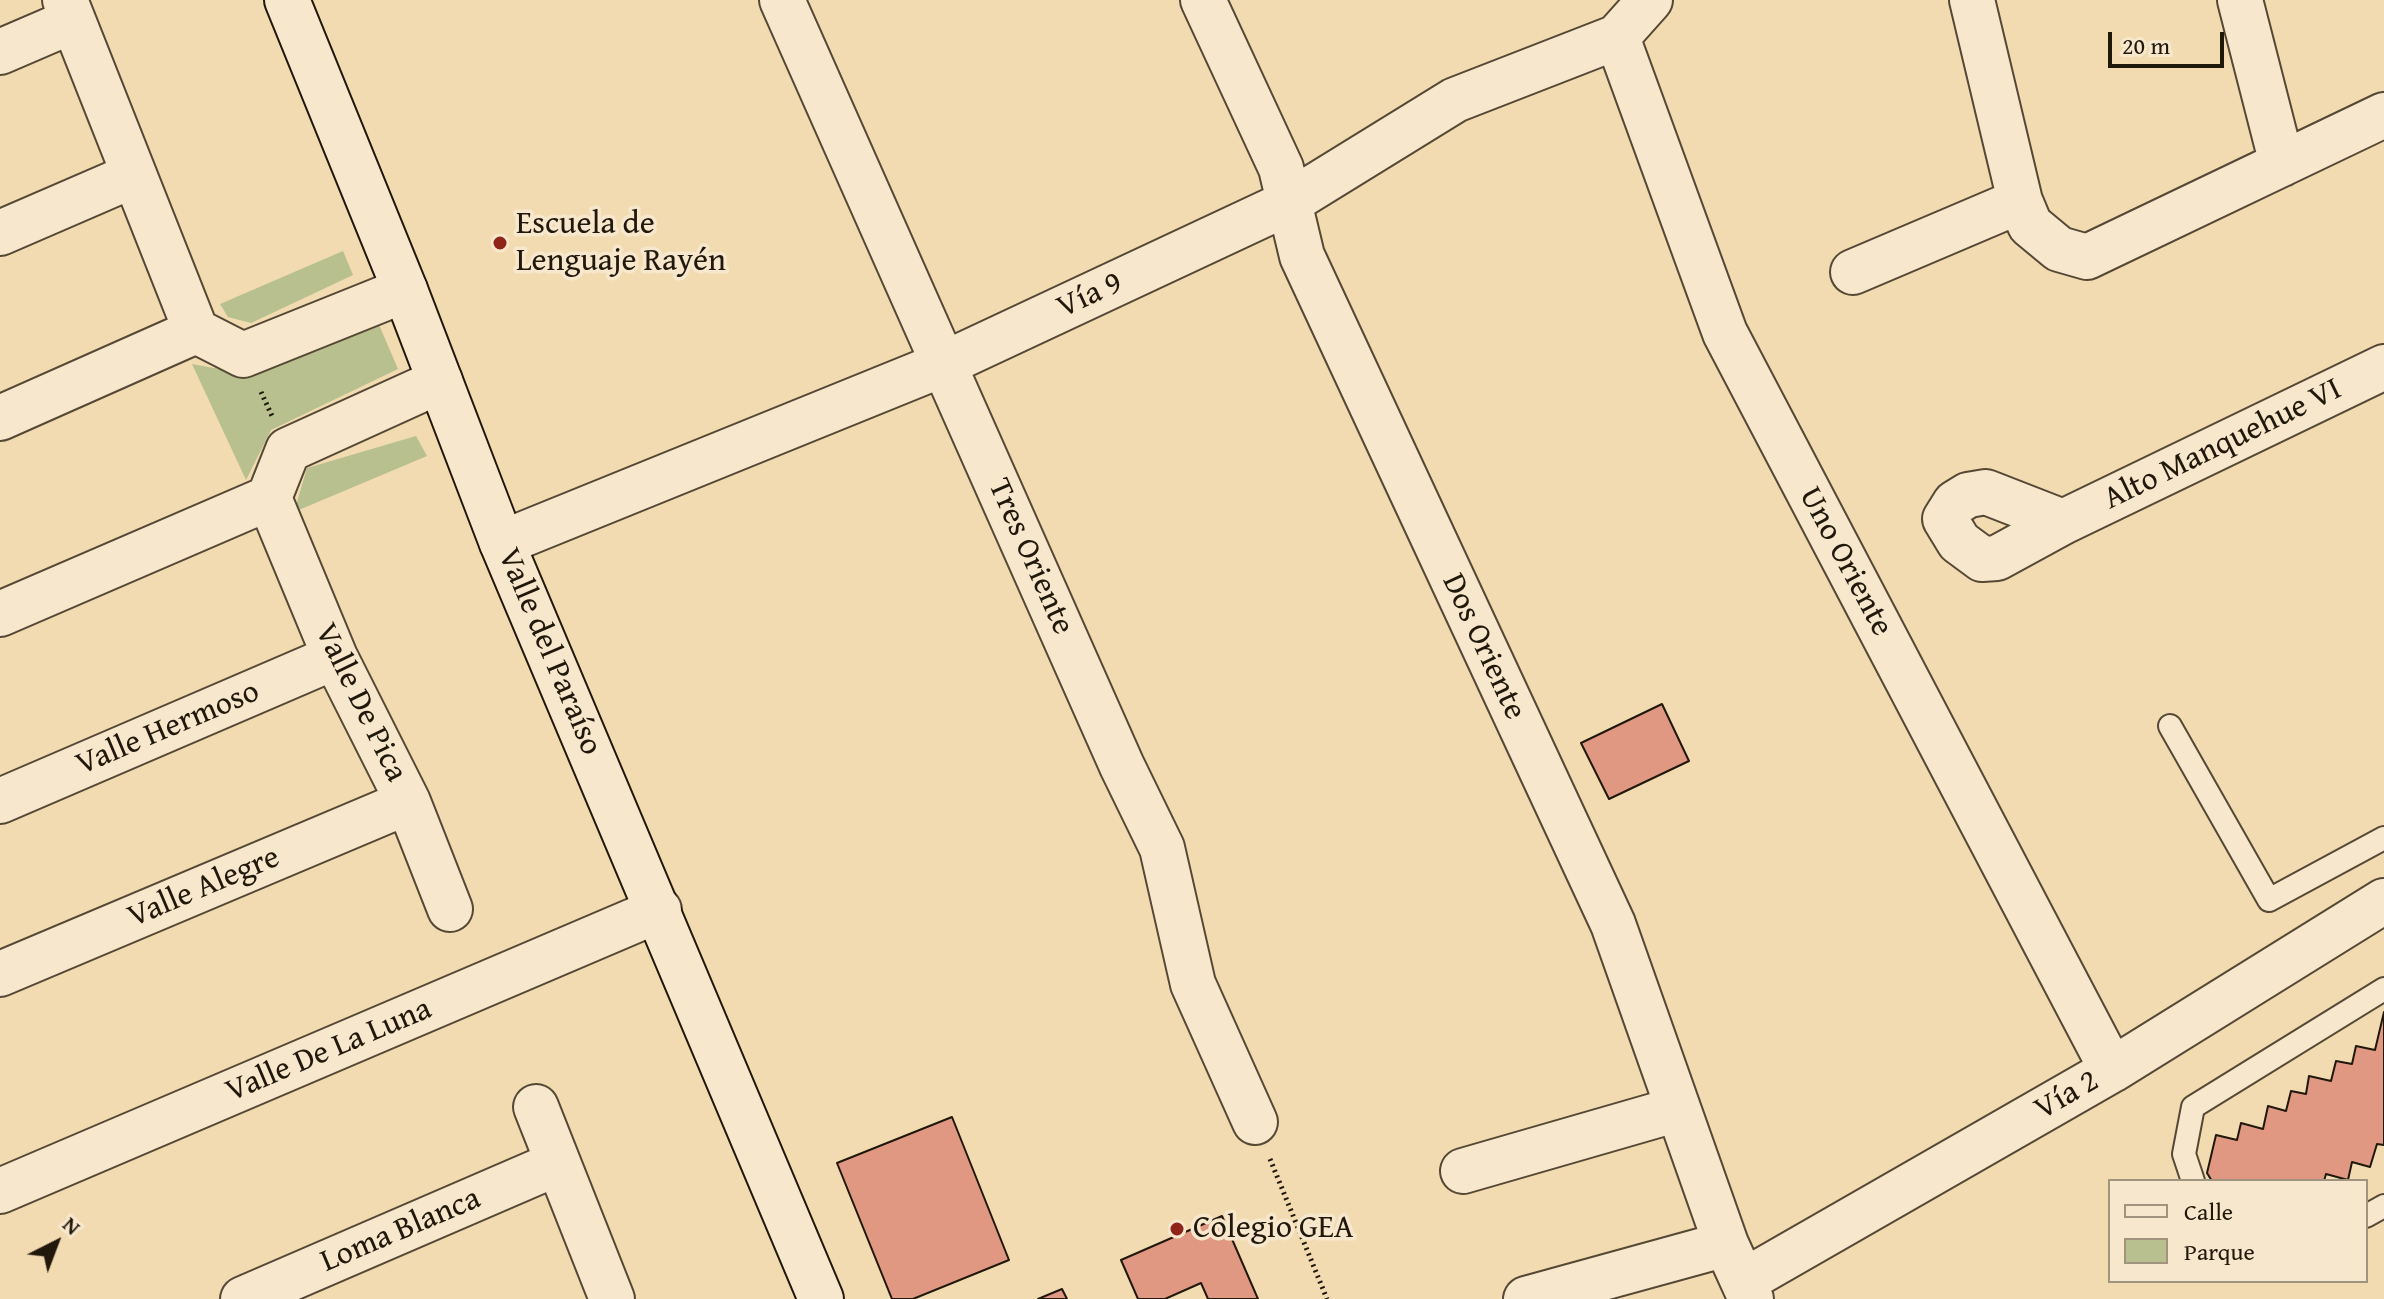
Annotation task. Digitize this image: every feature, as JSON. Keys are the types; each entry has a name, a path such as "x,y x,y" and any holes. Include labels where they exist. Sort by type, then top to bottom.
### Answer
{"street":[{"name":"Valle del Paraíso","path":"287,0 405,290 502,543 821,1299"},
{"name":"Tres Oriente","path":"782,0 946,363 1122,766 1162,848 1193,984 1255,1122"},
{"name":"Dos Oriente","path":"1203,0 1281,168 1302,256 1613,924 1740,1274"},
{"name":"Vía 9","path":"502,543 946,363 1288,203 1455,100 1617,37 1650,0"},
{"path":"1972,0 2020,201 2030,225 2059,249 2087,257 2384,115"},
{"path":"2240,0 2282,164"},
{"path":"0,52 68,10 196,331 243,355 405,290"},
{"name":"Uno Oriente","path":"1617,37 1725,333 2112,1070"},
{"path":"0,233 134,175"},
{"path":"1853,272 2020,201"},
{"path":"0,418 196,331"},
{"name":"Alto Manquehue VI","path":"2063,522 2384,367"},
{"path":"0,614 269,498 288,450 440,381"},
{"name":"Valle De Pica","path":"269,498 335,657 408,802 450,909"},
{"name":"Valle Hermoso","path":"0,801 335,657"},
{"name":"Valle Alegre","path":"0,974 408,802"},
{"name":"Vía 2","path":"1526,1299 1740,1274 2112,1070 2384,901"},
{"name":"Valle De La Luna","path":"0,1191 659,910"},
{"path":"536,1107 612,1299"},
{"path":"1463,1171 1678,1109"},
{"name":"Loma Blanca","path":"243,1299 558,1163"}],"lane":[{"path":"2170,726 2269,900 2384,838"},
{"path":"2192,1179 2184,1154 2193,1107 2384,989"}],"path":[{"path":"243,355 288,450"},
{"path":"1255,1122 1327,1299"}],"green space":[{"path":"343,251 353,275 251,323 228,317 220,304"},
{"path":"377,320 398,369 271,430 246,480 192,364 247,374"},
{"path":"416,436 427,456 294,512 307,468"}],"building":[{"path":"1662,704 1689,761 1609,799 1581,743"},
{"path":"2384,1012 2384,1145 2377,1144 2370,1167 2352,1162 2348,1179 2326,1174 2325,1179 2211,1179 2207,1173 2216,1135 2237,1140 2241,1123 2263,1129 2268,1106 2286,1111 2291,1091 2306,1094 2309,1076 2331,1081 2336,1061 2352,1064 2356,1046 2375,1050"},
{"path":"952,1117 1009,1260 913,1299 892,1299 837,1163"},
{"path":"1222,1216 1258,1299 1208,1299 1201,1283 1165,1299 1138,1299 1121,1260"},
{"path":"1062,1289 1067,1299 1038,1299"}],"place":[{"name":"Escuela de Lenguaje Rayén","path":"500,243"},
{"name":"Colegio GEA","path":"1177,1229"}]}
